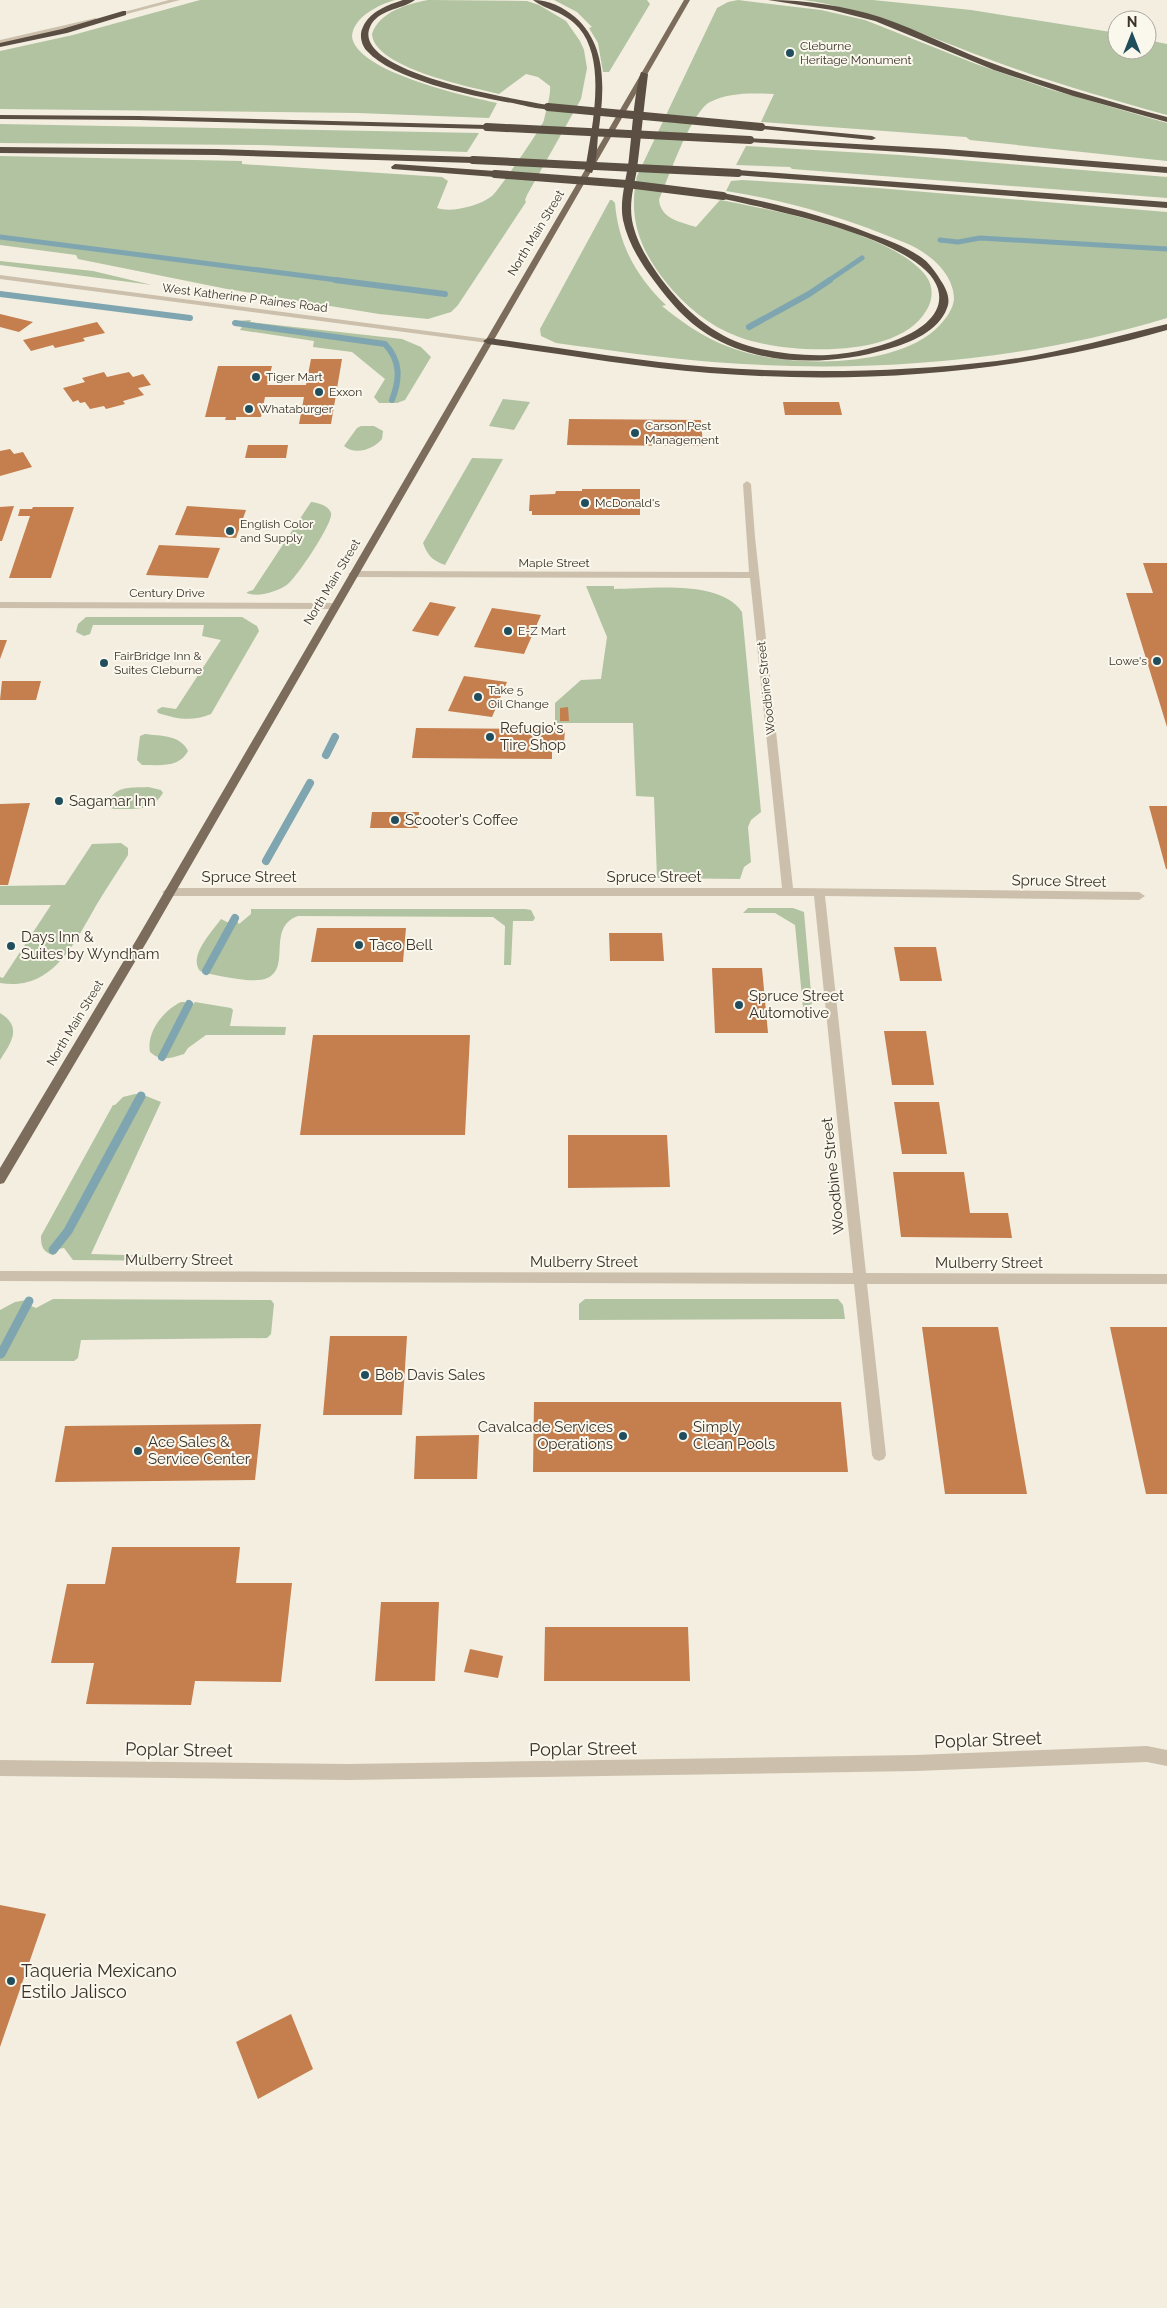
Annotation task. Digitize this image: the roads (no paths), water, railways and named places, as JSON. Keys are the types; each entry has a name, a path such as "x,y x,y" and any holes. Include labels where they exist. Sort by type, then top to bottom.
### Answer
{"highway":[{"path":"410,0 380,13 365,30 366,48 374,56 404,71 445,85 504,100 548,107 997,149 1142,168"},
{"path":"537,0 563,10 574,17 590,40 597,56 600,74 589,171"},
{"path":"772,0 832,8 878,19 997,68 1076,94 1167,120"},
{"path":"0,44 64,31 123,13"},
{"path":"119,151 627,184 724,196 762,203 837,224 914,257 929,268 943,294 942,307 936,319 925,330 910,339 890,347 831,358 797,357 742,346 705,329 667,293 652,273 633,240 628,224 627,195 644,74"},
{"path":"0,117 139,118 487,127 750,140 1167,170"},
{"path":"0,150 119,151 473,160 738,173 1167,205"},
{"path":"488,341 709,370 814,375 866,374 970,367 1019,360 1119,340 1167,327"}],"main road":[{"name":"North Main Street","path":"0,1178 687,0"}],"street":[{"path":"123,13 177,0"},
{"name":"West Katherine P Raines Road","path":"0,277 488,341"},
{"name":"Woodbine Street","path":"747,484 754,574 788,892"},
{"name":"Maple Street","path":"353,574 681,576 754,574"},
{"name":"Century Drive","path":"0,605 334,606"},
{"name":"Spruce Street","path":"168,892 788,892 1139,896"},
{"name":"Woodbine Street","path":"819,893 879,1455"},
{"name":"Mulberry Street","path":"0,1276 1167,1279"},
{"name":"Poplar Street","path":"0,1768 348,1772 916,1763 1147,1754 1167,1758"}],"waterway":[{"path":"0,237 345,281"},
{"path":"940,240 958,242 980,238 1167,249"},
{"path":"828,281 862,258"},
{"path":"335,280 445,294"},
{"path":"749,327 809,294 830,280"},
{"path":"0,294 190,318"},
{"path":"235,323 385,344 394,357 398,370 397,385 392,400"},
{"path":"326,755 335,737"},
{"path":"266,861 310,783"},
{"path":"206,971 235,918"},
{"path":"162,1057 189,1004"},
{"path":"53,1250 68,1231 141,1096"},
{"path":"1,1354 29,1301"}],"place":[{"name":"Cleburne Heritage Monument","path":"790,53"},
{"name":"Tiger Mart","path":"256,377"},
{"name":"Exxon","path":"319,392"},
{"name":"Whataburger","path":"249,409"},
{"name":"Carson Pest Management","path":"635,433"},
{"name":"McDonald's","path":"585,503"},
{"name":"English Color and Supply","path":"230,531"},
{"name":"E-Z Mart","path":"508,631"},
{"name":"Lowe's","path":"1157,661"},
{"name":"FairBridge Inn & Suites Cleburne","path":"104,663"},
{"name":"Take 5 Oil Change","path":"478,697"},
{"name":"Refugio's Tire Shop","path":"490,737"},
{"name":"Sagamar Inn","path":"59,801"},
{"name":"Scooter's Coffee","path":"395,820"},
{"name":"Taco Bell","path":"359,945"},
{"name":"Days Inn & Suites by Wyndham","path":"11,946"},
{"name":"Spruce Street Automotive","path":"739,1005"},
{"name":"Bob Davis Sales","path":"365,1375"},
{"name":"Cavalcade Services Operations","path":"623,1436"},
{"name":"Simply Clean Pools","path":"683,1436"},
{"name":"Ace Sales & Service Center","path":"138,1451"},
{"name":"Taqueria Mexicano Estilo Jalisco","path":"11,1981"}]}
